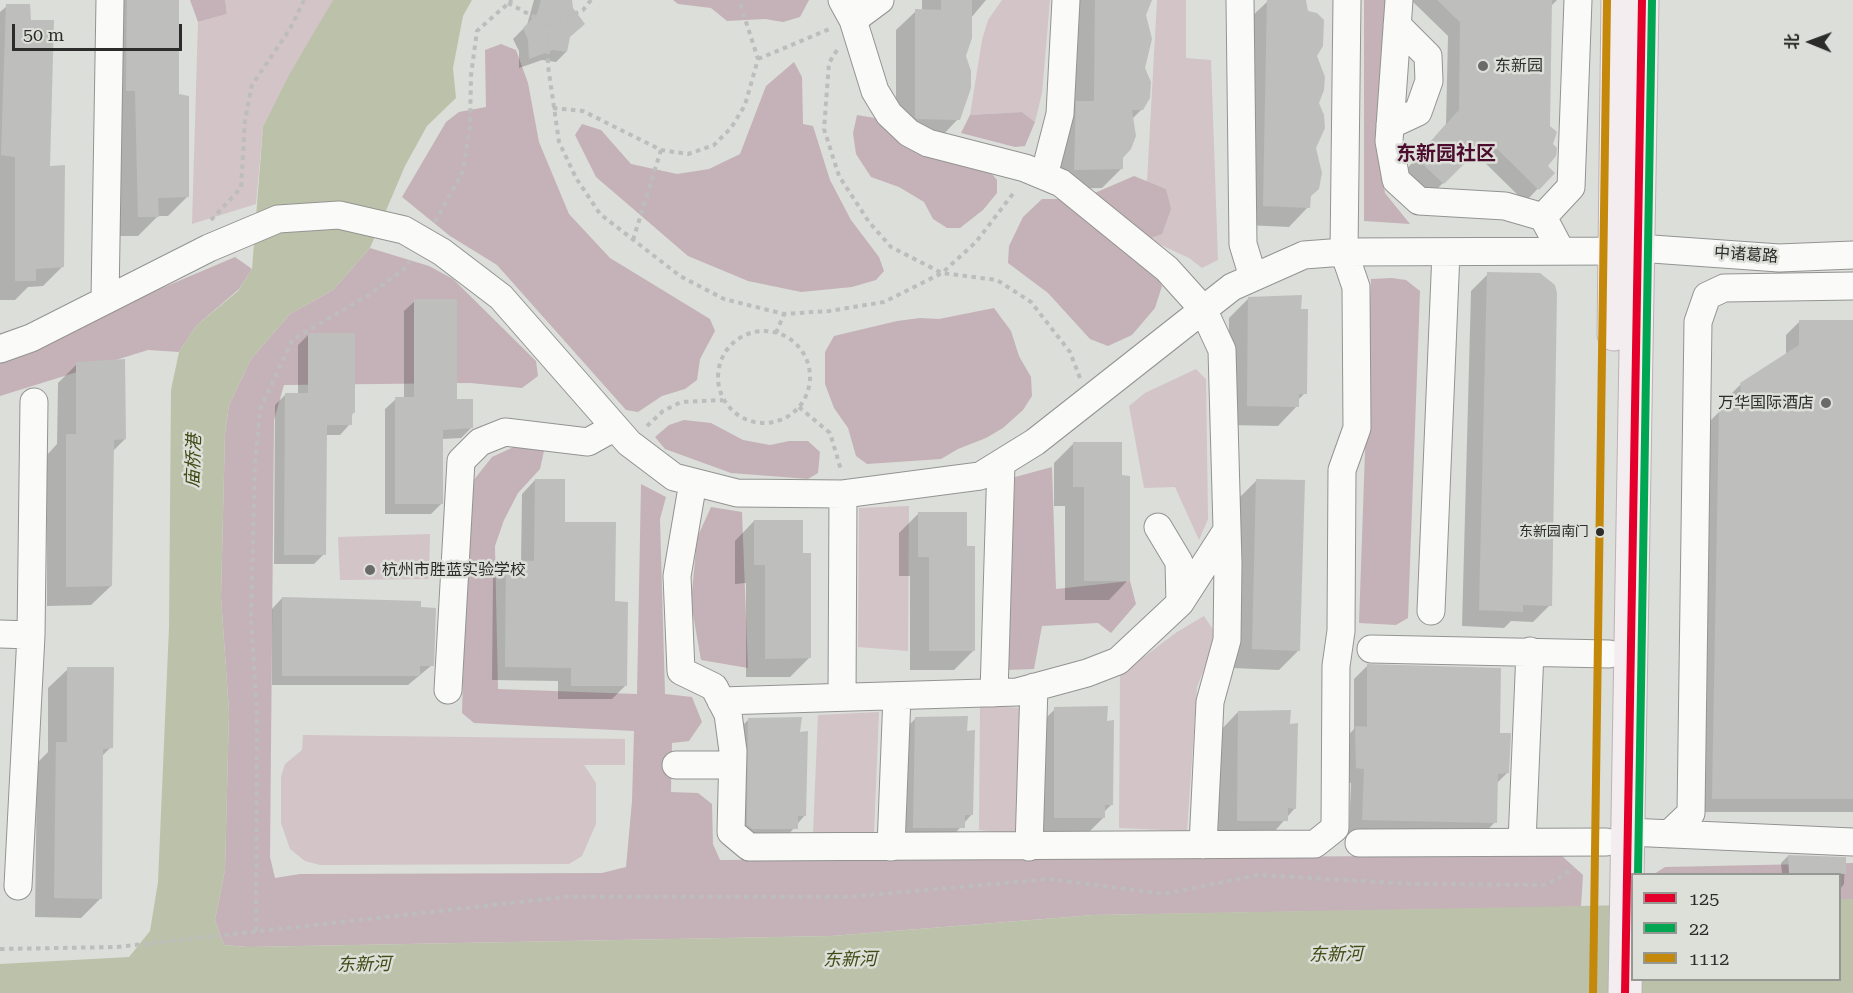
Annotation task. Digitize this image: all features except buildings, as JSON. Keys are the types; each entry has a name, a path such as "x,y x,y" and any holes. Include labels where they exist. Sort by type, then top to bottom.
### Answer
{"main road":[{"path":"1603,993 1616,855 1626,250 1618,0"},
{"path":"1625,993 1616,855 1609,654 1626,250 1642,0"}],"street":[{"path":"105,300 110,0"},
{"path":"880,0 848,10 875,92 889,114 909,133 928,143 1034,172 1060,183 1159,262 1203,309 1222,350 1227,530 1227,640 1210,702 1203,845"},
{"path":"1034,172 1060,114 1066,0"},
{"path":"1240,0 1243,244 1253,277"},
{"path":"693,482 677,576 681,671 714,687 728,714 732,765 731,832 749,847 1315,844 1335,828 1336,666 1341,632 1342,470 1357,428 1356,287 1344,252 1347,0"},
{"path":"1544,217 1572,187 1578,0"},
{"path":"1390,125 1418,112 1429,81 1428,56 1398,12"},
{"path":"1398,12 1389,141 1396,180 1419,201 1505,206 1544,217 1561,251"},
{"name":"中诸葛路","path":"0,349 31,338 201,252 278,219 339,215 404,230 442,252 501,297 622,435 674,477 737,493 843,494 980,476 1035,442 1232,287 1304,255 1344,252 1626,250 1779,258 1853,255"},
{"path":"1431,611 1446,252"},
{"path":"1359,843 1522,842 1616,855 1669,834 1691,813 1698,322 1707,296 1724,288 1853,286"},
{"path":"18,886 31,635 34,402"},
{"path":"448,690 461,461 480,442 505,432 588,442 622,435"},
{"path":"994,693 1001,463"},
{"path":"842,698 843,494"},
{"path":"1158,527 1179,562 1180,603"},
{"path":"722,701 1017,692 1087,673 1118,660 1180,603 1227,530"},
{"path":"0,634 31,635"},
{"path":"1371,649 1609,654"},
{"path":"1522,842 1530,651"},
{"path":"1029,847 1034,687"},
{"path":"891,847 897,696"},
{"path":"676,765 732,765"},
{"path":"1669,834 1853,842"}],"path":[{"path":"201,252 211,219 240,188 245,120 252,86 290,29 304,0"},
{"path":"591,0 583,10 559,20 548,33 548,66 559,142 576,178 600,214 680,276 724,299 784,315 829,311 884,302 942,273 976,242 1016,190 1034,172"},
{"path":"553,108 583,111 661,150 688,154 714,145 731,128 745,105 758,59 739,0"},
{"path":"256,932 256,715 251,618 255,464 260,410 293,339 369,295 404,269 423,241 463,171 470,126 471,75 477,31 510,2 553,27"},
{"path":"758,59 792,43 848,10"},
{"path":"848,10 829,63 824,129 839,176 869,222 891,247 942,273 997,280 1031,302 1070,352 1089,399"},
{"path":"633,240 661,150"},
{"path":"776,333 784,315"},
{"path":"761,331 776,333 796,345 808,364 810,380 807,394 799,407 788,417 775,423 759,424 745,420 733,412 723,400 718,386 718,370 723,356 732,343 746,335 761,331"},
{"path":"622,435 681,402 723,400"},
{"path":"799,407 830,434 840,461 843,494"},
{"path":"0,949 117,947 565,897 847,897 1050,879 1164,894 1258,876 1414,884 1543,885 1616,855"}],"shaded area":[{"path":"190,0 225,0 227,14 198,22"},
{"path":"225,0 333,0 263,127 256,204 192,224 198,22 227,14"},
{"path":"673,0 809,0 800,17 783,22 765,19 727,21 711,8 678,4"},
{"path":"1002,0 1050,0 1042,93 1035,122 1022,112 970,115 982,40 988,20"},
{"path":"1157,0 1186,0 1186,58 1211,60 1218,260 1202,268 1189,258 1148,239 1166,189 1147,182"},
{"path":"1364,0 1386,0 1378,151 1385,193 1410,224 1364,221"},
{"path":"501,44 516,50 528,83 539,142 569,214 610,258 710,319 715,331 700,359 697,380 685,389 662,396 638,412 626,410 497,265 450,236 402,197 446,122 459,112 486,107 485,50"},
{"path":"794,62 802,77 803,124 813,126 830,180 851,220 879,257 884,271 876,280 852,287 801,292 748,281 688,256 596,177 575,135 582,124 601,130 631,164 677,174 709,169 740,154 766,86"},
{"path":"1022,112 1035,122 1025,146 1015,147 961,133 970,115"},
{"path":"857,115 875,118 892,131 987,168 997,180 997,193 983,210 960,228 947,228 933,219 924,202 899,187 871,177 856,154 853,133"},
{"path":"1134,176 1166,189 1171,209 1162,234 1148,239 1090,195"},
{"path":"1042,199 1062,199 1147,263 1162,286 1155,308 1132,335 1108,346 1090,339 1048,293 1008,263 1009,246 1023,217"},
{"path":"370,248 429,266 453,279 536,361 538,376 522,388 470,383 284,385 274,420 270,857 275,878 300,874 602,873 626,867 632,801 634,731 474,723 462,713 469,486 492,457 520,444 544,451 540,469 518,493 504,520 495,546 498,689 637,694 641,484 666,497 660,519 665,694 692,697 702,722 689,741 672,743 671,792 698,793 712,804 713,844 720,860 1561,855 1583,875 1581,907 1094,915 831,936 248,947 224,945 215,920 225,870 229,712 221,597 225,433 229,405 251,359 290,314 333,290"},
{"path":"235,257 252,269 239,289 196,326 179,352 148,350 0,396 0,357"},
{"path":"1371,279 1406,280 1420,291 1408,618 1396,625 1359,623"},
{"path":"994,308 1011,331 1019,356 1031,377 1032,396 1023,410 1003,428 941,459 867,464 856,456 848,428 834,408 825,384 825,352 834,336 897,321 920,318 939,319"},
{"path":"1196,369 1206,379 1208,519 1199,540 1175,487 1144,488 1129,406 1145,393"},
{"path":"684,420 711,423 743,440 770,445 789,441 808,441 820,452 818,473 808,479 731,473 665,449 655,437 669,425"},
{"path":"1052,467 1056,589 1130,581 1136,604 1111,633 1098,623 1042,626 1034,669 1006,670 1015,477"},
{"path":"909,506 908,651 858,647 859,508"},
{"path":"711,507 742,512 748,668 701,660 691,603 697,538"},
{"path":"430,534 429,579 340,580 338,537"},
{"path":"1204,616 1214,631 1209,656 1197,687 1187,831 1119,828 1120,675 1177,632"},
{"path":"980,705 1021,708 1015,834 979,830"},
{"path":"879,712 874,833 813,833 818,715"},
{"path":"303,735 625,739 625,765 584,765 596,783 596,824 582,856 569,864 320,865 305,861 290,849 281,823 281,777 285,764 302,750"},
{"path":"1853,863 1853,899 1841,899 1841,873 1656,873 1665,867"}],"water":[{"path":"333,0 472,0 463,16 453,68 456,98 427,126 405,166 370,248 333,290 290,314 251,359 229,405 225,433 221,597 229,712 225,870 215,920 224,945 248,947 831,936 1094,915 1631,905 1631,981 1841,981 1841,899 1853,899 1853,993 0,993 0,964 129,957 150,931 158,882 169,627 171,390 179,352 196,326 238,291 252,269 263,127 289,75"}],"transit line":[{"name":"1112","path":"1593,993 1607,0"},
{"name":"125","path":"1625,993 1642,0"},
{"name":"22","path":"1638,873 1652,0"}],"place":[{"name":"东新园","path":"1483,66"},
{"name":"万华国际酒店","path":"1826,403"},
{"name":"东新园南门","path":"1600,532"},
{"name":"杭州市胜蓝实验学校","path":"370,570"}],"district":[{"name":"东新园社区","path":"1446,154"}],"water label":[{"name":"庙桥港","path":"194,461"},
{"name":"东新河","path":"1336,955"},
{"name":"东新河","path":"850,960"},
{"name":"东新河","path":"364,965"}]}
